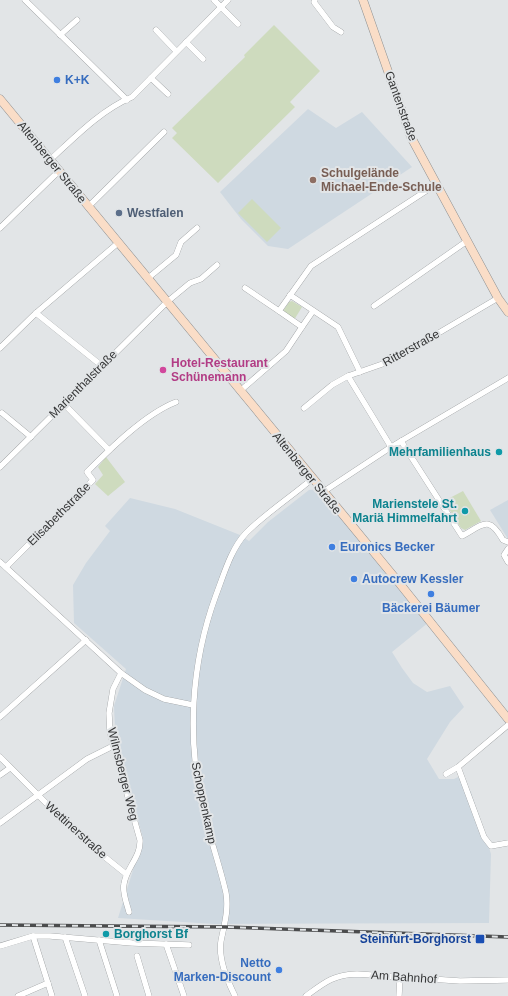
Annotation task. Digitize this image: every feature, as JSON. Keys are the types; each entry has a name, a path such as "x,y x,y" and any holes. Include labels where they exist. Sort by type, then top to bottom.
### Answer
{"main road":[{"name":"Gantenstraße","path":"363,0 405,125 435,185 498,298 508,312"},
{"name":"Altenberger Straße","path":"0,99 508,719"}],"street":[{"path":"25,0 127,100"},
{"path":"214,0 238,24"},
{"path":"50,160 81,132 120,102 132,97 228,0"},
{"path":"314,0 333,27 341,32"},
{"path":"60,35 77,20"},
{"path":"156,30 176,51"},
{"path":"186,42 203,59"},
{"path":"151,78 168,94"},
{"name":"Altenberger Straße","path":"88,207 164,132"},
{"path":"0,228 59,171"},
{"path":"279,311 306,271 435,185"},
{"path":"147,279 176,255 181,242 197,228"},
{"path":"374,306 467,241"},
{"path":"0,348 36,313 118,243"},
{"path":"167,302 190,283 200,279 218,265"},
{"path":"245,288 302,326"},
{"path":"290,295 338,327 360,372"},
{"name":"Ritterstraße","path":"304,408 332,385 348,376 391,361 498,298"},
{"name":"Marienthalstraße","path":"0,467 167,302"},
{"path":"240,392 286,351 313,311"},
{"path":"36,313 102,366"},
{"path":"348,376 391,447"},
{"path":"323,492 391,447 508,378"},
{"name":"Elisabethstraße","path":"6,567 93,480 87,472 109,450 162,407 176,402"},
{"path":"64,404 109,450"},
{"path":"2,412 30,437"},
{"path":"401,442 462,536 485,524 490,524 495,527 503,540 508,542"},
{"name":"Schoppenkamp","path":"235,996 222,963 221,949 225,927 226,894 197,781 194,750 193,705 199,655 210,610 234,550 246,533 312,479"},
{"path":"508,549 504,555 508,562"},
{"path":"0,562 121,673 145,690 164,699 193,705"},
{"path":"0,717 86,640"},
{"name":"Wilmsberger Weg","path":"121,673 113,689 109,713 110,733 141,848 126,874"},
{"path":"446,774 458,767 508,725"},
{"path":"0,823 87,759 113,746"},
{"name":"Wettinerstraße","path":"0,757 37,796 80,837 126,874"},
{"path":"458,767 484,837 491,846 508,843"},
{"path":"0,775 10,768"},
{"path":"126,874 123,886 129,912"},
{"path":"33,936 52,996"},
{"path":"0,946 33,936 189,945"},
{"path":"66,937 85,996"},
{"path":"99,940 118,996"},
{"path":"166,944 184,996"},
{"path":"137,956 149,996"},
{"name":"Am Bahnhof","path":"306,996 331,978 345,975 460,981 508,980"},
{"path":"399,996 400,977"},
{"path":"18,996 48,983"}],"shaded area":[{"name":"Schulgelände Michael-Ende-Schule","path":"308,109 336,128 362,112 412,167 288,249 268,246 241,219 220,192"},
{"path":"320,489 429,622 392,652 402,668 413,683 427,692 450,686 464,707 450,722 427,759 439,779 454,779 458,777 471,792 491,854 489,923 215,924 118,918 143,838 119,754 115,729 114,706 126,669 74,623 73,585 86,563 110,531 105,526 130,498 175,509 240,535 249,541 268,522 309,490"},
{"path":"508,500 508,539 490,510"}],"green space":[{"path":"274,25 320,71 290,102 295,107 218,183 172,138 177,133 172,128 245,57 244,55"},
{"path":"252,199 281,228 267,242 238,213"},
{"path":"292,301 302,307 294,320 283,311 289,302"},
{"path":"106,457 125,482 108,496 95,484 103,475 98,467"},
{"path":"463,491 481,521 465,530 461,528 444,501"}],"railway":[{"path":"0,925 225,927 508,937"}],"place":[{"name":"K+K","path":"57,80"},
{"name":"Schulgelände Michael-Ende-Schule","path":"313,180"},
{"name":"Westfalen","path":"119,213"},
{"name":"Hotel-Restaurant Schünemann","path":"163,370"},
{"name":"Mehrfamilienhaus","path":"499,452"},
{"name":"Marienstele St. Mariä Himmelfahrt","path":"465,511"},
{"name":"Euronics Becker","path":"332,547"},
{"name":"Autocrew Kessler","path":"354,579"},
{"name":"Bäckerei Bäumer","path":"431,594"},
{"name":"Borghorst Bf","path":"106,934"},
{"name":"Steinfurt-Borghorst","path":"480,939"},
{"name":"Netto Marken-Discount","path":"279,970"}]}
